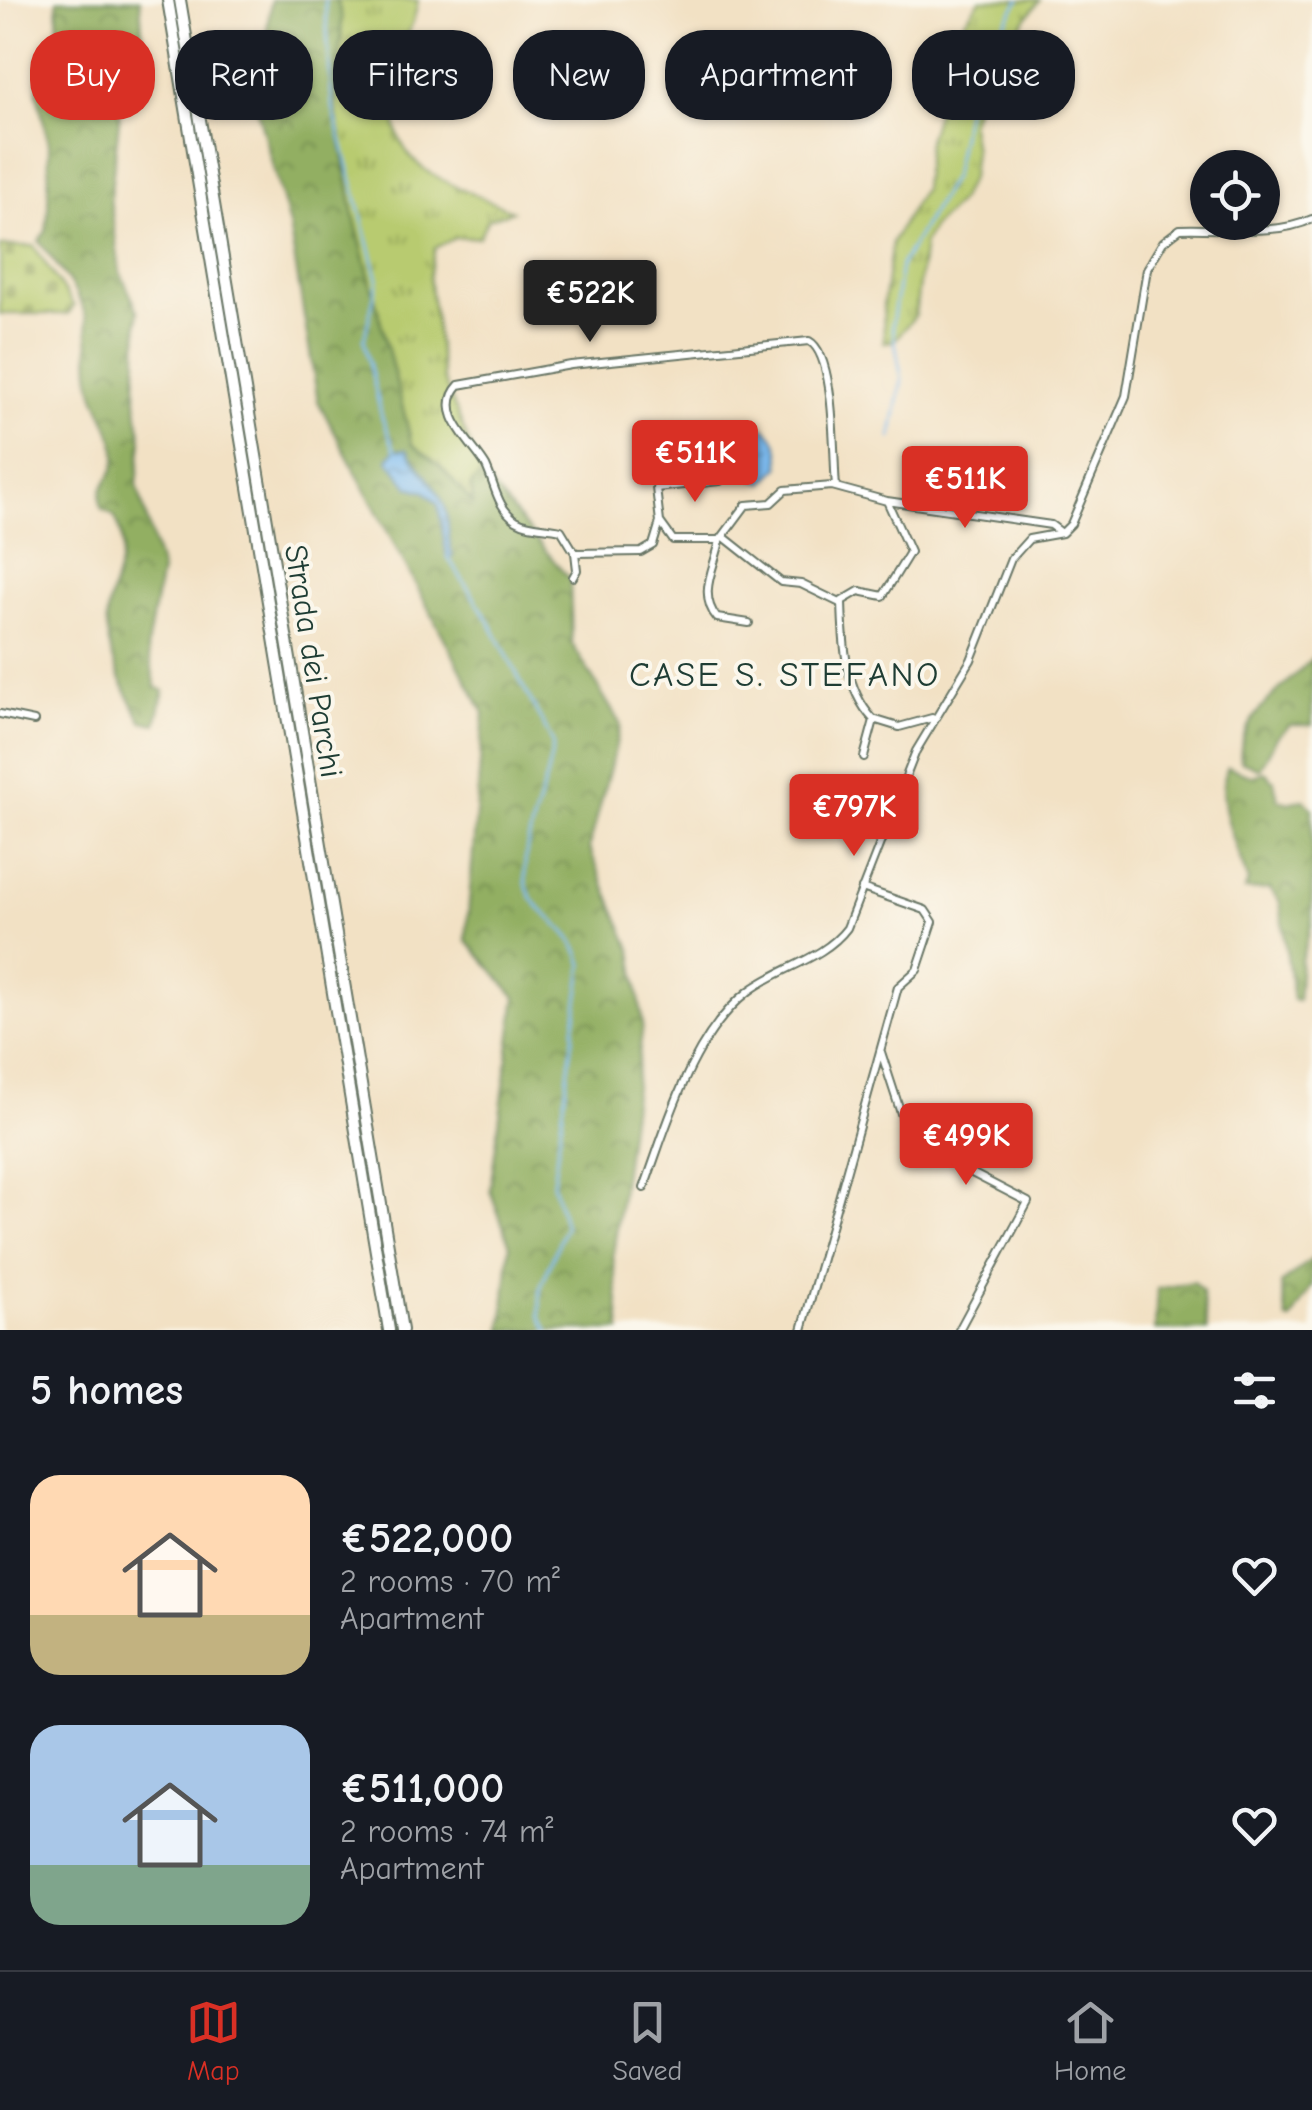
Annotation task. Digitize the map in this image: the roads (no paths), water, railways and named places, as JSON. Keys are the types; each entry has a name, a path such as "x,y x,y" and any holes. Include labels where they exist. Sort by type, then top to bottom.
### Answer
{"highway":[{"name":"Strada dei Parchi","path":"168,0 389,1330"},
{"name":"Strada dei Parchi","path":"180,0 402,1330"}],"street":[{"path":"748,624 717,618 708,605 708,581 722,538 746,504 771,503 785,490 836,487 887,501 1051,524 1062,534 1071,524 1119,416 1130,380 1146,272 1163,242 1183,229 1212,232 1262,226 1289,228 1312,219"},
{"path":"573,576 577,570 575,553 560,530 522,524 504,507 484,464 459,432 452,399 459,385 571,365 812,341 825,370 836,487"},
{"path":"575,553 641,552 654,544 660,522 656,488 720,481"},
{"path":"842,604 859,591 884,596 910,552 887,501"},
{"path":"660,522 673,540 722,538 781,582 801,584 842,604"},
{"path":"644,1188 678,1099 714,1031 752,989 841,936 896,798 933,718 969,663 1013,555 1029,539 1059,531"},
{"path":"842,604 844,648 858,696 874,720 899,726 933,718"},
{"path":"0,714 34,720"},
{"path":"864,757 874,720"},
{"path":"802,1330 898,985 918,970 933,920 925,910 862,888"},
{"path":"880,1051 910,1141 1023,1196 1028,1202 1017,1229 984,1275 959,1330"}],"water":[{"path":"761,426 774,438 780,460 780,467 763,483 733,468 740,462 738,437"},
{"path":"407,449 442,501 453,556 447,557 438,504 426,492 409,487 388,459 395,450"}],"waterway":[{"path":"325,0 332,104 378,279 364,340 382,418 395,450"},
{"path":"891,438 902,380 892,325 901,265 953,176 973,75 1019,0"},
{"path":"447,556 488,619 553,743 529,838 525,874 533,900 564,930 583,965 553,1183 565,1227 540,1289 540,1315 548,1330"}],"district":[{"name":"CASE S. STEFANO","path":"785,674"}]}
